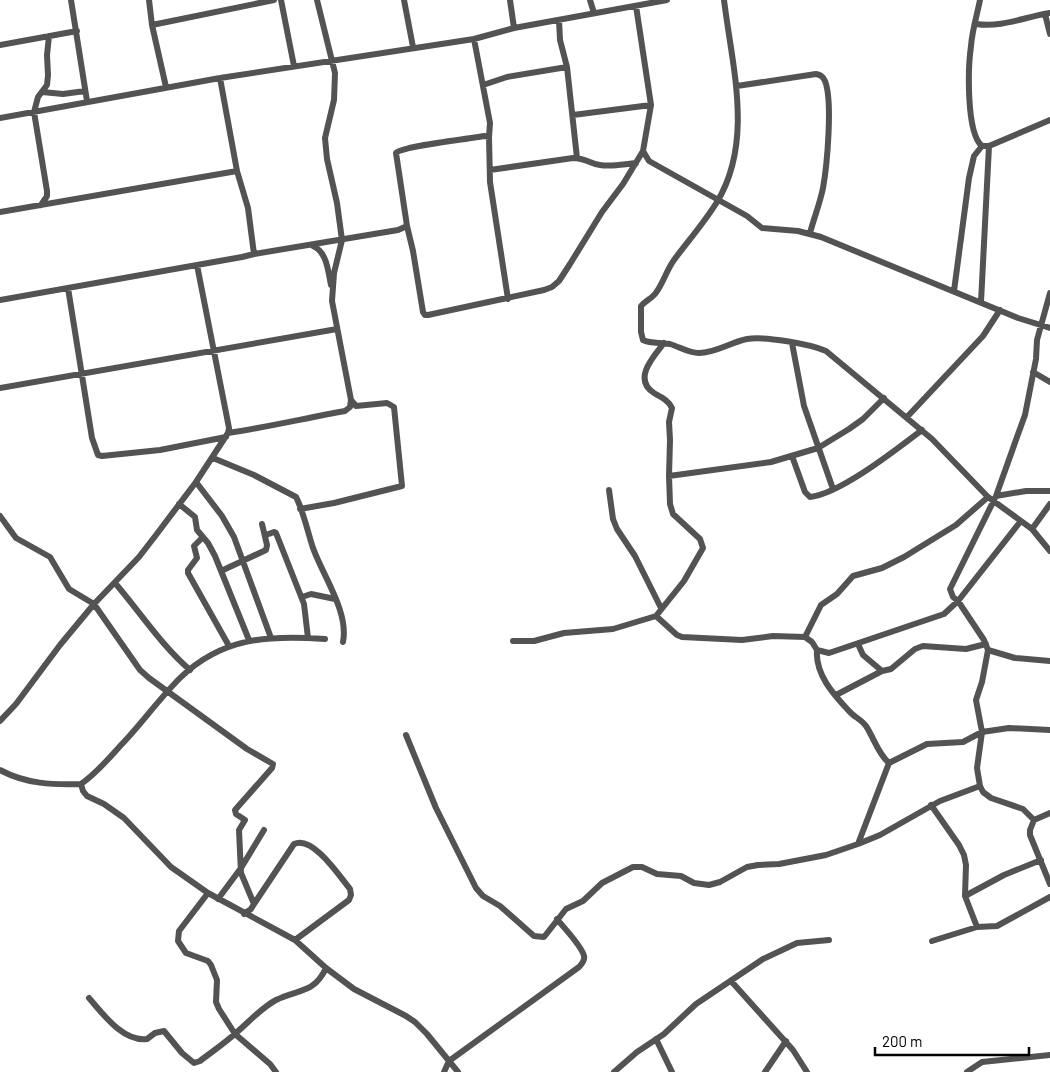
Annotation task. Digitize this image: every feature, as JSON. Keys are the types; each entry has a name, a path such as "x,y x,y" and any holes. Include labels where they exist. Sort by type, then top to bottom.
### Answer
{"street":[{"path":"71,0 87,101"},
{"path":"149,0 152,25 166,87"},
{"path":"152,25 274,0"},
{"path":"281,0 294,66"},
{"path":"68,288 92,438 96,451 100,456 160,450 284,422 299,421 345,411 350,407 351,400 332,301 334,274 342,240 326,145 327,127 334,100 335,72 317,0"},
{"path":"404,0 414,47"},
{"path":"510,0 514,28"},
{"path":"590,0 594,13"},
{"path":"0,118 166,87 474,38 514,28 636,6 646,2 667,0"},
{"path":"724,0 737,86 737,134 734,159 728,179 707,218 672,262 654,295 641,306 641,332 643,340 664,343 698,353 712,351 748,339 759,338 810,346 826,351 907,416 992,498 1020,522 1032,529 1050,551"},
{"path":"980,0 971,45 969,98 975,138 986,146"},
{"path":"489,137 484,136 398,150 396,157 407,226 423,312 425,314 428,315 508,299 544,290 552,287 559,281 602,212 644,151 651,105 636,6"},
{"path":"976,24 1001,25 1048,14 1050,34"},
{"path":"559,20 560,40 567,68 577,158"},
{"path":"0,45 77,31"},
{"path":"41,205 48,191 34,112 35,103 47,85 49,36"},
{"path":"474,38 490,123 490,170 508,299"},
{"path":"482,85 507,77 567,68"},
{"path":"737,86 816,74 823,77 825,81 829,104 823,189 810,233"},
{"path":"220,78 237,171 248,208 254,254"},
{"path":"42,92 63,94 85,91"},
{"path":"573,115 651,105"},
{"path":"954,290 969,178 974,156 986,146 1050,120"},
{"path":"981,302 986,146"},
{"path":"644,151 649,161 747,216 762,228 810,233 1000,310 1050,328"},
{"path":"490,170 577,158 587,159 602,166 636,163"},
{"path":"0,212 237,171"},
{"path":"0,300 398,230 407,226"},
{"path":"312,245 318,248 324,256 332,290"},
{"path":"0,721 16,704 60,645 94,604 139,557 196,482 227,435 229,428 197,265"},
{"path":"1034,820 1023,809 991,798 983,792 980,786 977,768 982,732 976,700 982,682 987,647 951,593 951,586 992,498 1025,415 1040,324 1050,293"},
{"path":"907,416 983,336 1000,310"},
{"path":"0,388 337,329"},
{"path":"513,641 534,641 564,633 613,629 656,616 684,581 703,548 700,539 670,509 668,476 669,422 672,408 667,401 647,387 644,376 645,369 664,343"},
{"path":"792,343 802,397 833,489"},
{"path":"1033,372 1050,382"},
{"path":"668,476 771,462 818,448 863,419 884,398"},
{"path":"300,509 334,503 402,486 394,407 388,403 356,406 351,400"},
{"path":"792,456 807,496 813,497 833,489 876,464 922,430"},
{"path":"213,458 296,497 316,556 343,621 345,634 343,642"},
{"path":"196,482 227,524 243,561 271,638"},
{"path":"609,490 616,529 635,556 662,608"},
{"path":"805,637 821,605 837,594 853,576 882,568 904,557 956,525 992,498 1026,491 1050,491"},
{"path":"180,504 195,517 197,530 215,556 249,640"},
{"path":"1032,529 1050,504"},
{"path":"0,516 16,538 50,557 69,588 94,604 140,670 247,749 274,765 235,810 236,814 245,820 239,830 242,878 254,904"},
{"path":"817,650 829,653 903,626 944,614 958,601 1020,522"},
{"path":"221,571 267,548 266,535 262,524"},
{"path":"266,535 274,532 276,534 302,597 306,612 308,638"},
{"path":"203,537 194,546 197,558 188,570 188,573 229,646"},
{"path":"115,583 160,640 190,670"},
{"path":"302,597 311,594 335,599"},
{"path":"656,616 676,635 692,638 742,640 773,636 805,637 812,642 817,650 819,671 827,685 850,712 865,725 888,763"},
{"path":"0,770 25,781 54,785 82,784 128,738 190,670 211,655 229,646 249,640 271,638 325,639"},
{"path":"858,644 863,655 882,671"},
{"path":"836,695 891,668 915,649 923,646 966,649 987,647 1015,658 1050,661"},
{"path":"858,844 888,763 927,744 963,742 982,732 1009,728 1050,730"},
{"path":"406,735 436,808 471,878 483,896 500,906 534,936 544,937 566,910 582,901 602,882 633,867 642,867 657,874 681,876 694,883 709,884 720,882 747,867 779,864 826,855 858,844 880,835 931,805 980,786"},
{"path":"82,784 87,796 104,804 124,818 171,867 208,893 295,940 326,968 354,989 415,1022 458,1072"},
{"path":"931,805 960,845 964,855 966,865 964,896 977,927"},
{"path":"1050,813 1034,820 1030,830 1030,835 1050,884"},
{"path":"218,898 241,868 264,830"},
{"path":"244,914 251,909 294,844 301,842 310,846 322,855 350,889 351,895 349,900 295,940"},
{"path":"964,896 1004,875 1041,860"},
{"path":"208,893 178,931 178,941 186,954 208,961 212,965 217,980 216,1002 218,1009 235,1034 270,1064 276,1072"},
{"path":"932,941 977,927 997,926 1050,897"},
{"path":"444,1072 449,1061 582,964 584,956 557,919"},
{"path":"614,1072 656,1038 664,1034 696,1004 763,959 797,943 829,940"},
{"path":"89,998 128,1036 143,1040 160,1031 164,1031 182,1053 194,1063 200,1061 235,1034 268,1005 276,1000 312,987 321,978 326,968"},
{"path":"731,981 794,1050 807,1072"},
{"path":"656,1038 672,1072"},
{"path":"765,1072 786,1041"},
{"path":"969,1072 982,1062 1050,1055"}]}
